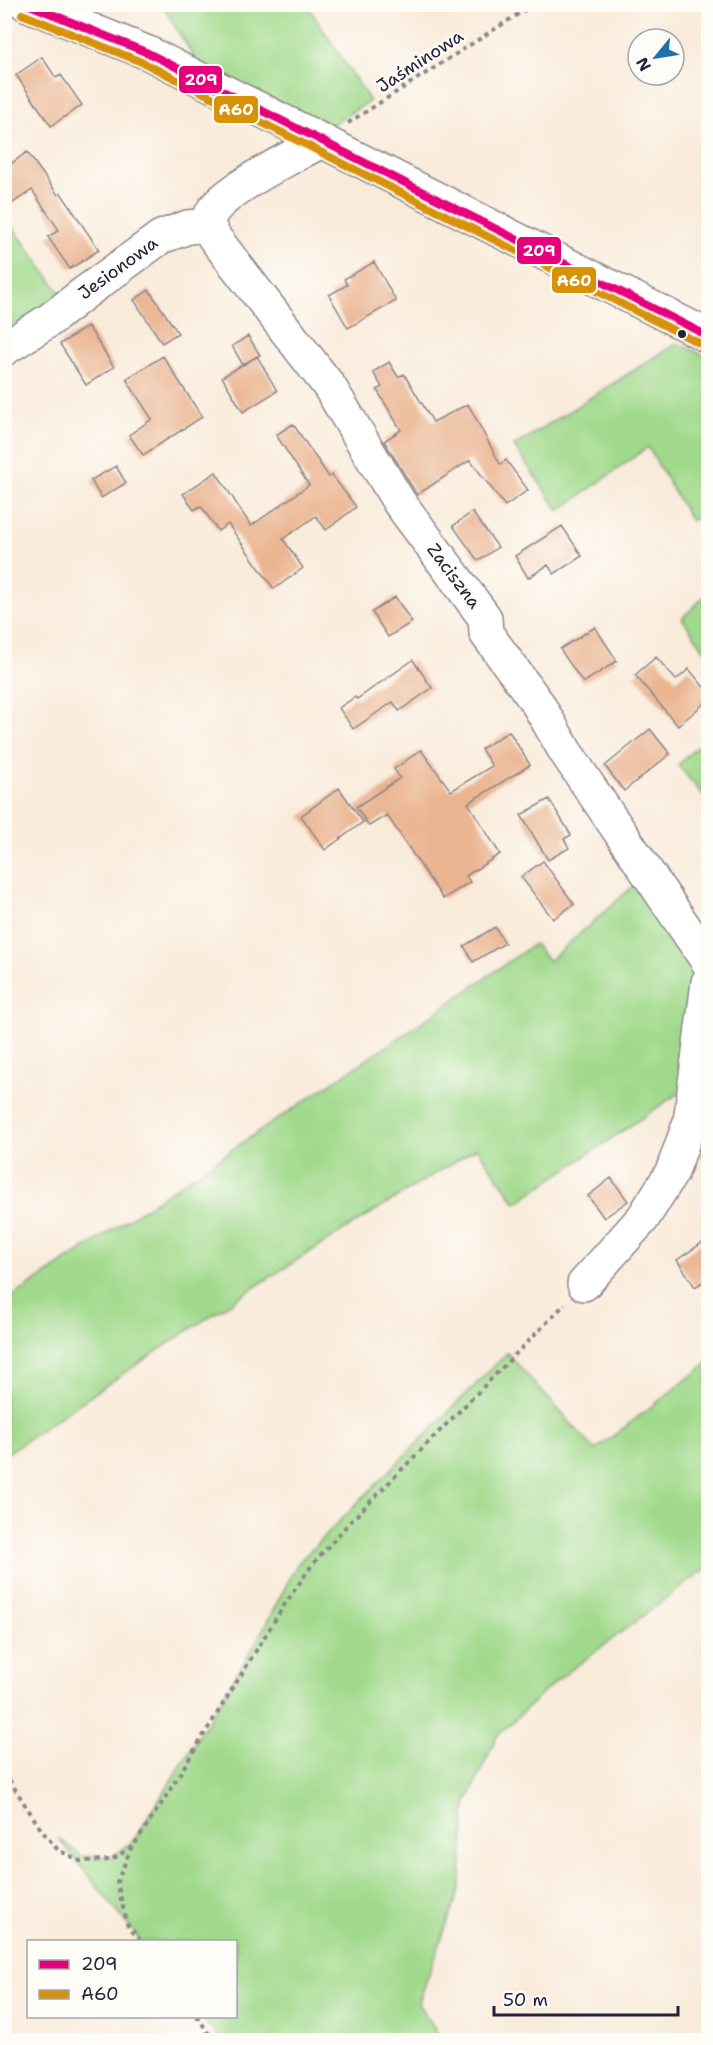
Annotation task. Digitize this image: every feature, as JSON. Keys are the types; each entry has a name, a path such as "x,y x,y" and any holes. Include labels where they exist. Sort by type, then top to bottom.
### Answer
{"street":[{"path":"26,4 148,53 708,336"},
{"path":"208,225 210,214 242,185 321,141"},
{"name":"Jesionowa","path":"4,349 51,319 160,237 188,227 208,225"},
{"name":"Zaciszna","path":"208,225 214,237 329,386 399,502 485,618 486,633 538,704 565,751 708,962"},
{"path":"584,1284 643,1218 672,1172 690,1122 708,982"}],"path":[{"name":"Jaśminowa","path":"321,141 534,4"},
{"path":"140,1940 127,1924 117,1882 132,1846 164,1801 283,1607 312,1564 349,1523 584,1284"},
{"path":"4,1772 42,1831 58,1850 80,1861 111,1860 132,1846"},
{"path":"197,2018 213,2040"}],"green space":[{"path":"162,5 307,5 370,101 331,125 200,67"},
{"path":"4,215 66,301 4,343"},
{"path":"677,343 708,357 708,512 691,521 648,447 559,511 514,446"},
{"path":"708,593 708,655 682,618"},
{"path":"708,736 708,801 678,765"},
{"path":"640,880 706,966 686,1088 516,1203 477,1148 238,1298 5,1455 5,1302 412,1029 534,944 549,961"},
{"path":"708,1039 708,1167 691,1128"},
{"path":"507,1353 595,1450 708,1363 708,1567 555,1682 497,1736 466,1804 460,1888 418,2004 442,2040 220,2040 203,2018 237,2018 237,1940 140,1940 58,1838 82,1856 113,1857 135,1839 256,1643 298,1563"}],"building":[{"path":"42,57 56,78 61,75 82,105 51,126 16,75"},
{"path":"27,152 58,195 61,193 99,250 70,269 48,237 59,230 32,190 4,209 4,169"},
{"path":"374,262 396,301 348,328 329,295 347,285 344,279"},
{"path":"149,290 178,333 162,343 134,300"},
{"path":"88,326 114,367 86,385 60,344"},
{"path":"248,336 260,355 243,365 232,346"},
{"path":"163,356 202,417 143,455 129,435 152,419 126,379"},
{"path":"257,356 277,391 243,412 222,377"},
{"path":"389,362 398,377 404,374 433,422 468,404 500,464 506,460 528,490 505,506 470,460 417,495 384,441 401,430 377,390 382,387 373,372"},
{"path":"293,424 329,477 332,475 356,507 326,530 316,516 283,539 303,568 274,589 228,524 218,531 201,506 194,510 183,494 216,472 251,526 309,485 276,435"},
{"path":"116,466 126,483 101,498 91,480"},
{"path":"472,512 498,547 478,561 453,526"},
{"path":"562,526 582,556 554,574 548,565 528,578 515,556"},
{"path":"395,597 412,622 388,637 372,612"},
{"path":"595,627 617,661 583,683 560,649"},
{"path":"656,657 676,680 689,669 708,692 708,700 678,726 635,675"},
{"path":"413,660 432,688 399,711 393,702 353,729 339,708 355,697 357,699"},
{"path":"650,729 670,754 624,791 605,766"},
{"path":"509,731 530,765 468,803 500,854 466,876 470,882 443,899 387,815 369,826 356,807 400,778 394,769 421,750 451,791 492,766 481,749"},
{"path":"339,788 363,822 325,850 301,816"},
{"path":"549,799 571,835 564,839 569,848 548,860 521,815"},
{"path":"543,861 574,904 553,919 521,877"},
{"path":"495,927 505,943 473,962 464,946"},
{"path":"611,1178 628,1201 604,1218 588,1196"},
{"path":"708,1239 708,1279 695,1287 677,1260"}],"transit line":[{"name":"209","path":"27,4 148,53 708,336"},
{"name":"A60","path":"22,14 144,63 703,345"}]}
